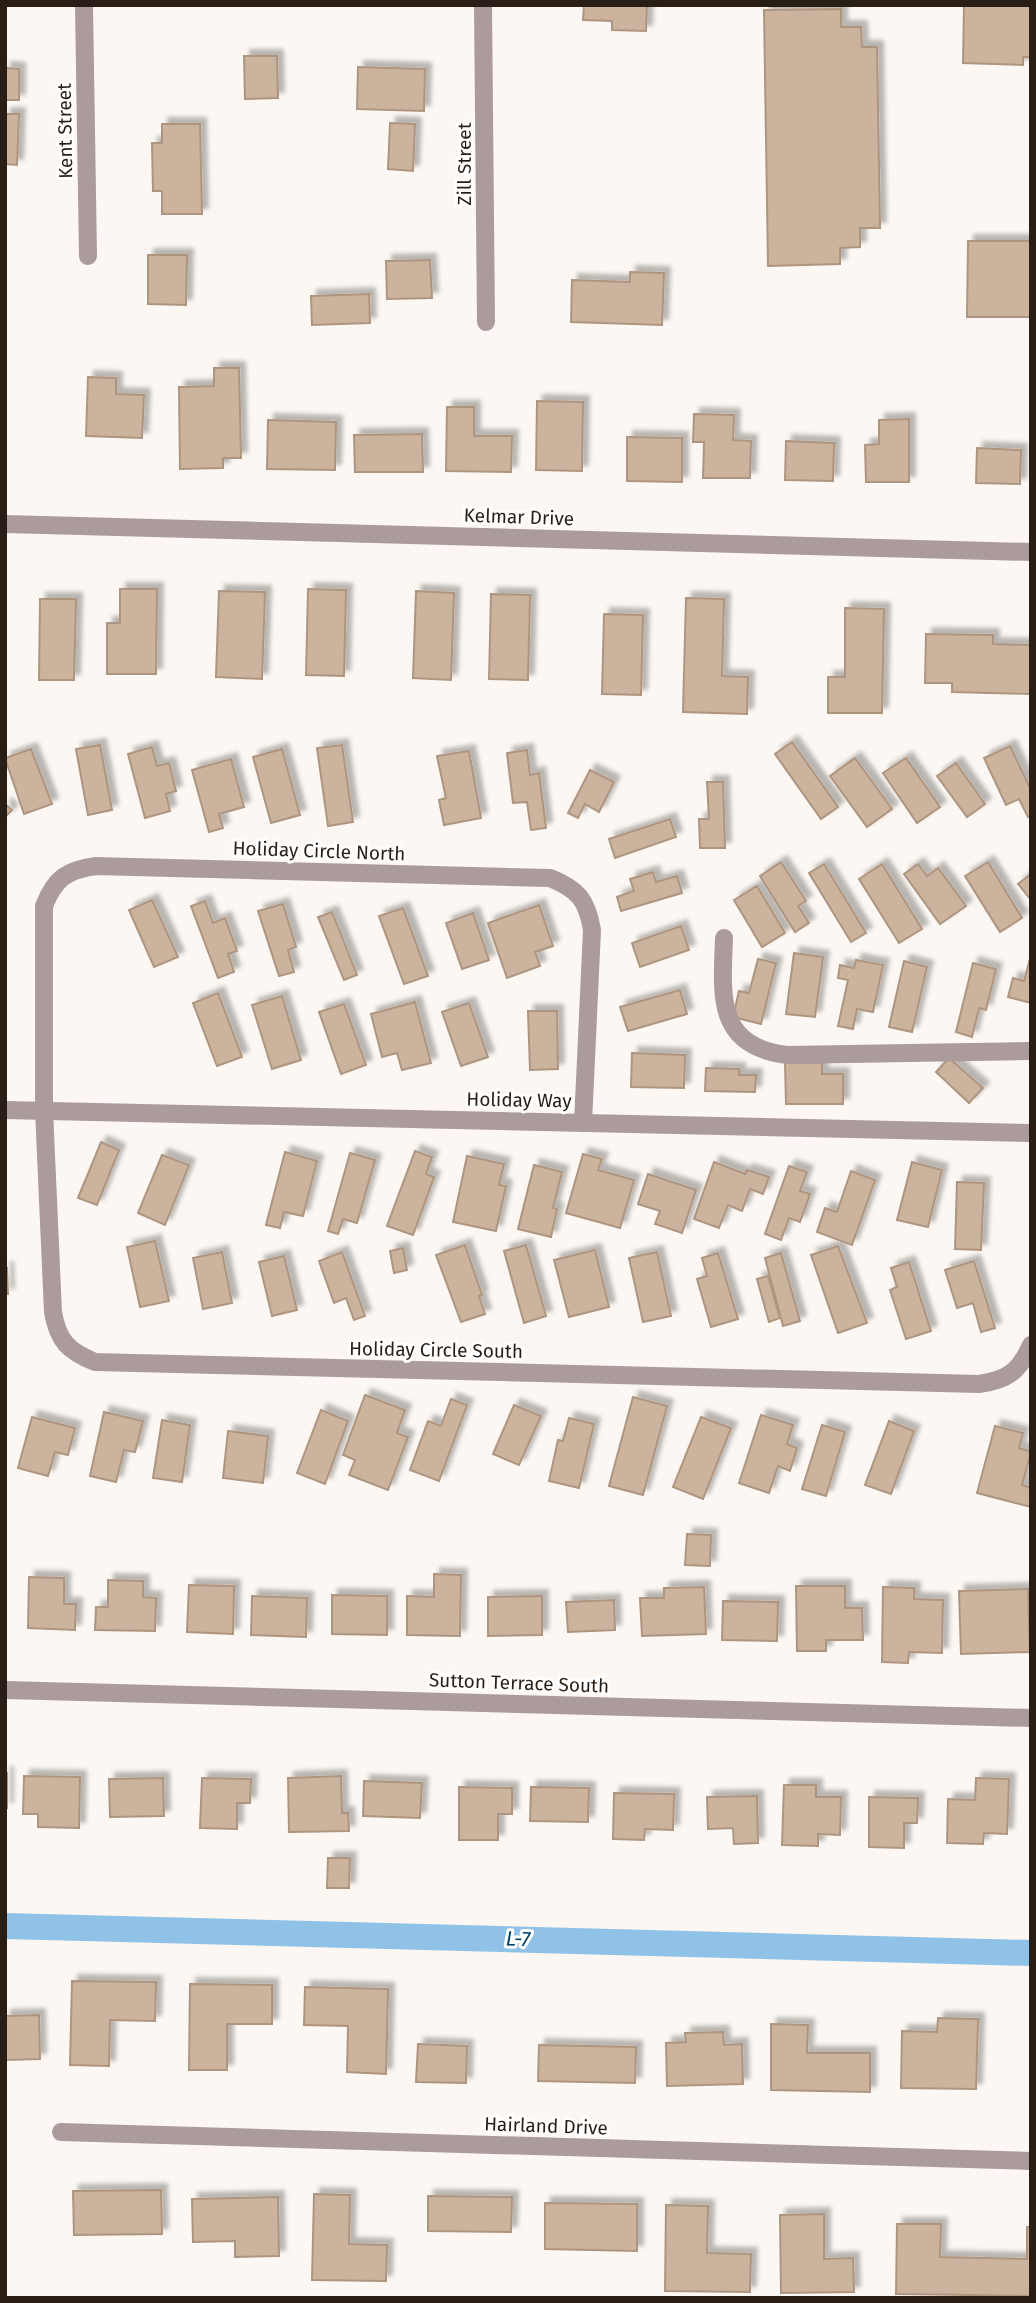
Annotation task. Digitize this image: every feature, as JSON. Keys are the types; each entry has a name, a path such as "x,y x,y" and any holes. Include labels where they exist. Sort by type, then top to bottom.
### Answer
{"street":[{"name":"Kent Street","path":"84,5 88,256"},
{"name":"Zill Street","path":"483,5 486,322"},
{"name":"Kelmar Drive","path":"5,524 1031,552"},
{"name":"Holiday Circle North","path":"44,1110 44,905 51,889 63,876 79,868 96,866 550,878 567,884 580,897 589,912 592,930 583,1123"},
{"path":"724,938 722,993 726,1013 735,1030 750,1044 767,1053 787,1055 1031,1051"},
{"name":"Holiday Way","path":"5,1110 1031,1133"},
{"name":"Holiday Circle South","path":"44,1110 52,1312 56,1329 65,1344 79,1356 95,1362 979,1384 996,1381 1012,1373 1024,1360 1031,1345"},
{"name":"Sutton Terrace South","path":"5,1690 1031,1718"},
{"name":"Hairland Drive","path":"61,2132 1031,2161"}],"building":[{"path":"584,5 647,5 646,31 612,30 612,21 583,20"},
{"path":"964,5 1031,5 1031,57 1023,57 1023,65 963,63"},
{"path":"841,9 841,27 861,27 862,47 877,47 880,228 860,228 860,247 840,248 840,264 768,266 764,10"},
{"path":"244,56 277,56 278,98 245,99"},
{"path":"358,67 425,69 424,111 357,109"},
{"path":"5,68 19,69 19,100 5,100"},
{"path":"5,114 19,114 17,165 5,164"},
{"path":"390,123 415,124 413,171 388,169"},
{"path":"162,124 200,124 202,214 162,214 162,191 153,191 152,143 162,143"},
{"path":"968,241 1031,241 1031,317 967,317"},
{"path":"148,255 187,255 186,305 148,304"},
{"path":"430,260 432,298 387,299 386,261"},
{"path":"630,272 664,273 662,325 571,322 572,280 630,282"},
{"path":"369,294 370,323 312,325 311,296"},
{"path":"214,368 239,368 241,458 223,458 223,468 180,469 179,387 214,386"},
{"path":"88,377 116,378 116,394 144,395 142,438 86,436"},
{"path":"537,401 583,402 582,471 536,470"},
{"path":"447,407 474,407 474,436 512,436 511,472 446,471"},
{"path":"694,414 734,415 733,440 751,441 750,478 703,478 704,442 693,442"},
{"path":"909,419 909,482 866,482 865,445 879,444 879,420"},
{"path":"268,420 336,422 335,470 267,469"},
{"path":"422,434 423,472 355,472 354,435"},
{"path":"627,437 682,438 682,482 627,481"},
{"path":"786,441 834,443 833,481 785,480"},
{"path":"977,448 1021,450 1020,484 976,483"},
{"path":"120,589 157,589 156,674 107,674 107,623 120,623"},
{"path":"308,589 346,590 344,676 306,675"},
{"path":"219,591 265,592 262,679 216,677"},
{"path":"416,591 454,593 451,680 413,678"},
{"path":"491,594 530,595 528,680 489,679"},
{"path":"686,598 724,599 722,676 748,677 747,714 683,712"},
{"path":"40,599 76,599 74,680 39,680"},
{"path":"845,608 884,609 882,713 828,713 828,677 845,677"},
{"path":"604,614 643,615 641,695 602,694"},
{"path":"926,634 993,635 993,644 1031,645 1031,694 952,692 952,683 925,683"},
{"path":"792,742 838,807 821,819 775,754"},
{"path":"100,745 112,810 88,815 76,749"},
{"path":"342,745 353,822 328,826 317,748"},
{"path":"1010,746 1031,790 1031,815 1028,817 1019,799 1006,805 984,758"},
{"path":"152,747 157,766 169,763 176,791 166,794 170,811 145,818 128,754"},
{"path":"31,749 52,804 24,814 5,758"},
{"path":"282,749 300,815 271,823 253,757"},
{"path":"527,750 530,775 539,773 546,828 531,830 527,802 513,803 507,753"},
{"path":"469,751 481,818 444,825 439,800 446,798 437,756"},
{"path":"855,758 892,809 867,827 830,776"},
{"path":"906,758 940,807 917,823 883,773"},
{"path":"231,759 244,807 219,814 223,828 209,832 192,770"},
{"path":"956,763 985,804 967,817 937,776"},
{"path":"590,770 614,782 599,812 585,804 578,818 568,813"},
{"path":"707,782 723,782 725,848 700,848 699,819 709,819"},
{"path":"5,804 12,810 5,817"},
{"path":"670,819 676,837 615,858 609,839"},
{"path":"781,862 806,901 798,906 809,923 795,932 760,876"},
{"path":"988,862 1022,918 1000,932 965,876"},
{"path":"824,864 866,933 851,942 809,873"},
{"path":"882,864 922,929 899,943 859,879"},
{"path":"918,864 927,876 938,868 966,906 940,924 904,874"},
{"path":"653,872 656,882 677,876 682,893 621,911 617,897 634,891 630,879"},
{"path":"1031,874 1031,900 1018,884"},
{"path":"757,886 785,933 762,947 734,900"},
{"path":"152,900 178,957 154,967 129,910"},
{"path":"205,901 213,923 225,918 237,951 228,954 234,972 218,978 191,906"},
{"path":"283,904 296,947 288,950 294,972 279,976 258,911"},
{"path":"539,905 553,946 535,952 540,966 507,978 488,923"},
{"path":"403,908 428,976 404,984 379,916"},
{"path":"332,912 357,975 344,980 318,917"},
{"path":"473,913 489,960 462,969 446,923"},
{"path":"681,926 689,950 640,967 632,943"},
{"path":"794,953 823,957 815,1017 786,1014"},
{"path":"1031,955 1031,1003 1008,997 1013,978 1024,981"},
{"path":"758,959 776,963 761,1024 733,1017 739,991 749,993"},
{"path":"856,960 883,965 873,1012 857,1009 853,1029 838,1026 848,980 838,978 840,965 854,968"},
{"path":"904,961 927,967 912,1032 889,1027"},
{"path":"973,963 996,969 986,1010 979,1008 972,1037 956,1032"},
{"path":"680,990 687,1014 628,1031 620,1007"},
{"path":"218,993 242,1057 217,1066 193,1003"},
{"path":"282,996 301,1060 272,1069 252,1005"},
{"path":"415,1002 431,1063 402,1070 397,1053 382,1057 371,1014"},
{"path":"469,1003 488,1057 461,1066 442,1012"},
{"path":"344,1004 366,1065 341,1074 319,1012"},
{"path":"528,1011 557,1011 558,1069 530,1070"},
{"path":"632,1053 685,1055 684,1088 631,1087"},
{"path":"949,1058 983,1088 969,1103 936,1072"},
{"path":"785,1063 822,1063 822,1074 843,1074 843,1104 786,1104"},
{"path":"706,1068 739,1069 739,1075 756,1075 755,1092 705,1091"},
{"path":"101,1142 119,1150 97,1205 78,1198"},
{"path":"415,1151 432,1157 426,1174 434,1177 413,1235 387,1226"},
{"path":"285,1152 317,1161 303,1216 284,1212 280,1228 266,1225"},
{"path":"350,1153 375,1160 357,1223 343,1219 338,1234 328,1231"},
{"path":"583,1154 602,1159 598,1170 634,1180 620,1228 566,1213"},
{"path":"162,1155 189,1165 165,1225 138,1213"},
{"path":"467,1156 504,1164 499,1185 506,1186 496,1231 453,1222"},
{"path":"714,1162 745,1174 747,1170 769,1177 763,1194 750,1189 742,1211 728,1205 719,1228 694,1219"},
{"path":"912,1162 942,1170 928,1227 897,1220"},
{"path":"534,1165 562,1172 553,1208 557,1209 551,1237 518,1229"},
{"path":"789,1166 807,1172 800,1191 810,1194 800,1222 789,1218 781,1240 765,1234"},
{"path":"851,1171 875,1180 852,1245 817,1232 825,1208 837,1212"},
{"path":"648,1174 696,1190 682,1233 655,1224 660,1211 638,1204"},
{"path":"957,1182 984,1183 981,1250 955,1249"},
{"path":"155,1241 169,1301 140,1307 127,1247"},
{"path":"465,1245 482,1295 479,1296 485,1314 461,1322 436,1255"},
{"path":"526,1245 546,1316 524,1323 504,1251"},
{"path":"838,1246 867,1323 838,1333 811,1255"},
{"path":"403,1248 407,1270 394,1273 390,1251"},
{"path":"595,1250 609,1307 569,1317 554,1260"},
{"path":"222,1252 232,1303 203,1309 193,1258"},
{"path":"342,1252 365,1316 354,1320 346,1298 334,1303 319,1261"},
{"path":"657,1252 671,1316 643,1322 629,1258"},
{"path":"718,1253 738,1319 711,1327 697,1279 707,1276 702,1258"},
{"path":"781,1253 800,1321 783,1326 765,1258"},
{"path":"284,1256 297,1310 272,1316 259,1262"},
{"path":"974,1261 995,1328 981,1332 973,1303 957,1308 945,1270"},
{"path":"909,1262 931,1331 906,1339 890,1290 897,1287 891,1268"},
{"path":"7,1268 8,1294 5,1294"},
{"path":"768,1276 780,1318 769,1322 757,1279"},
{"path":"365,1395 405,1410 397,1433 408,1437 388,1490 349,1475 355,1460 343,1455"},
{"path":"633,1397 667,1406 643,1495 609,1486"},
{"path":"451,1399 467,1405 439,1481 410,1470 428,1421 441,1426"},
{"path":"514,1405 541,1416 519,1465 493,1454"},
{"path":"321,1410 348,1421 325,1484 297,1473"},
{"path":"104,1412 143,1421 135,1452 124,1450 116,1482 90,1476"},
{"path":"761,1415 793,1425 787,1444 797,1448 790,1471 778,1466 769,1493 739,1483"},
{"path":"32,1417 75,1428 68,1455 55,1452 48,1476 18,1468"},
{"path":"701,1417 731,1428 703,1499 673,1487"},
{"path":"569,1418 594,1424 579,1488 549,1481 558,1440 563,1441"},
{"path":"162,1420 190,1425 182,1482 153,1478"},
{"path":"889,1421 914,1431 891,1494 865,1485"},
{"path":"822,1425 845,1432 826,1496 802,1489"},
{"path":"995,1426 1023,1433 1019,1448 1031,1452 1022,1485 1031,1488 1031,1507 977,1493"},
{"path":"228,1431 268,1436 263,1483 223,1478"},
{"path":"687,1534 711,1535 710,1566 685,1565"},
{"path":"434,1574 461,1575 460,1636 407,1635 407,1596 434,1597"},
{"path":"29,1577 64,1578 64,1604 76,1604 75,1630 28,1628"},
{"path":"108,1580 143,1581 143,1597 156,1598 155,1631 95,1630 96,1607 108,1607"},
{"path":"189,1585 234,1586 233,1634 187,1632"},
{"path":"796,1586 845,1586 845,1608 862,1608 863,1640 826,1640 826,1651 797,1651"},
{"path":"704,1587 706,1634 642,1636 640,1598 664,1598 664,1588"},
{"path":"883,1587 914,1588 914,1599 943,1600 942,1653 909,1652 908,1663 882,1662"},
{"path":"1028,1589 1030,1652 961,1654 959,1591"},
{"path":"332,1595 387,1596 387,1635 332,1634"},
{"path":"252,1596 307,1598 306,1637 251,1635"},
{"path":"542,1596 542,1635 488,1636 488,1597"},
{"path":"614,1600 615,1630 568,1632 566,1602"},
{"path":"723,1601 778,1602 777,1641 722,1640"},
{"path":"7,1773 7,1808 5,1808"},
{"path":"24,1776 80,1777 79,1828 38,1827 38,1814 23,1814"},
{"path":"341,1776 342,1813 348,1813 349,1831 289,1832 288,1778"},
{"path":"163,1778 164,1816 110,1817 109,1779"},
{"path":"202,1778 251,1779 250,1803 237,1803 237,1829 200,1828"},
{"path":"976,1778 1009,1779 1007,1834 984,1833 983,1844 947,1843 948,1799 975,1800"},
{"path":"364,1781 422,1783 420,1818 363,1816"},
{"path":"784,1785 816,1785 816,1797 841,1797 840,1835 818,1834 818,1846 782,1845"},
{"path":"459,1787 512,1788 512,1814 498,1814 498,1840 459,1840"},
{"path":"531,1787 589,1788 588,1822 530,1821"},
{"path":"614,1793 674,1794 673,1830 645,1829 644,1840 613,1839"},
{"path":"757,1796 758,1843 734,1844 733,1828 708,1829 707,1797"},
{"path":"869,1797 918,1798 917,1823 904,1823 904,1848 869,1847"},
{"path":"328,1858 350,1858 349,1888 327,1888"},
{"path":"72,1981 156,1982 155,2021 110,2020 109,2066 70,2065"},
{"path":"190,1984 272,1985 272,2024 227,2024 227,2070 189,2070"},
{"path":"305,1987 388,1989 386,2074 347,2072 348,2026 304,2025"},
{"path":"39,2015 40,2059 5,2060 5,2016"},
{"path":"938,2018 978,2019 976,2089 901,2088 902,2031 937,2032"},
{"path":"771,2024 808,2025 807,2053 870,2053 870,2092 771,2090"},
{"path":"723,2032 724,2045 742,2044 743,2084 667,2086 666,2043 686,2042 685,2033"},
{"path":"418,2044 467,2046 466,2083 416,2082"},
{"path":"539,2045 636,2047 635,2083 538,2081"},
{"path":"161,2190 162,2234 74,2235 73,2191"},
{"path":"314,2194 350,2195 349,2244 387,2245 386,2281 312,2280"},
{"path":"428,2196 512,2197 511,2232 428,2231"},
{"path":"278,2197 279,2256 235,2257 235,2241 193,2242 192,2199"},
{"path":"545,2203 637,2204 637,2251 545,2249"},
{"path":"666,2205 708,2206 707,2253 751,2254 750,2292 665,2291"},
{"path":"824,2214 824,2259 853,2258 854,2292 781,2293 780,2215"},
{"path":"897,2224 941,2224 940,2257 1027,2259 1027,2227 1031,2227 1031,2296 896,2294"}],"waterway":[{"name":"L-7","path":"5,1926 1031,1953"}]}
